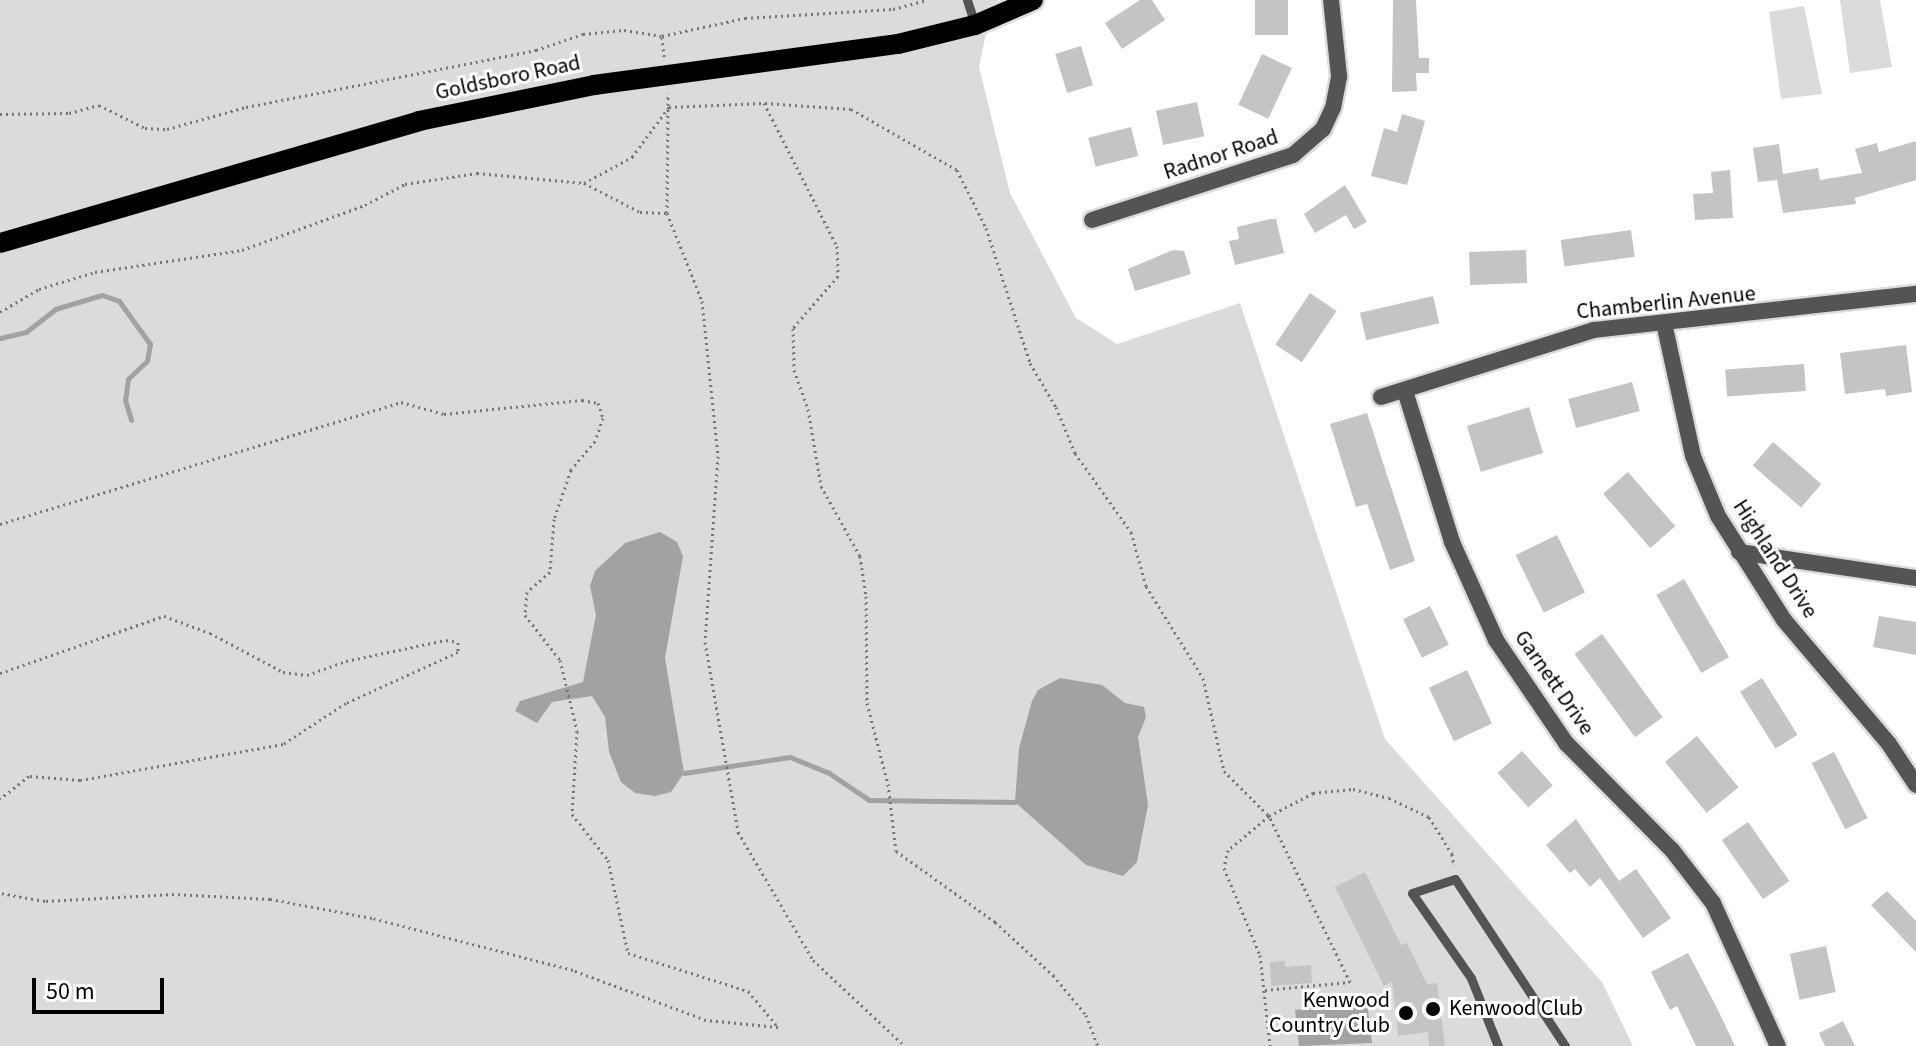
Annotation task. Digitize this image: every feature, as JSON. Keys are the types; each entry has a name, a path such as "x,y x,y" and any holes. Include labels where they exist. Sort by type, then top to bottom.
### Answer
{"main road":[{"name":"Goldsboro Road","path":"0,243 419,121 594,85 849,52 975,25 1033,0"}],"street":[{"name":"Radnor Road","path":"1092,220 1293,155 1323,129 1333,108 1339,76 1331,0"},
{"name":"Chamberlin Avenue","path":"1381,397 1559,338 1916,294"},
{"name":"Highland Drive","path":"1664,323 1693,456 1739,552 1784,620 1889,744 1916,785"},
{"name":"Garnett Drive","path":"1405,391 1452,542 1496,640 1566,743 1672,850 1713,903 1778,1046"},
{"path":"1739,552 1916,578"}],"lane":[{"path":"967,0 975,25"},
{"path":"1498,1046 1471,978 1412,893 1455,879 1565,1046"}],"path":[{"path":"0,114 69,113 99,105 145,128 167,129 246,107 536,50 583,34 624,30 662,36 745,18 893,9 926,0"},
{"path":"584,183 632,157 669,107 752,99 764,103 851,109 957,170 986,228 1030,363 1056,407 1075,453 1131,532 1146,586 1203,678 1224,771 1269,816 1350,982 1265,990"},
{"path":"764,103 837,246 838,276 793,328 794,370 808,409 821,486 860,556 866,596 867,703 889,789 896,851 995,922 1053,975 1086,1015 1098,1046"},
{"path":"669,107 667,213 702,301 718,456 705,642 738,832 798,940 835,985 905,1046"},
{"path":"0,312 39,289 95,272 242,250 365,205 405,184 477,173 584,183 640,212 667,213"},
{"path":"0,524 401,402 444,414 582,400 598,403 603,418 595,441 571,470 554,519 550,572 527,592 525,615 560,660 577,731 572,814 608,860 628,953 748,991 778,1027 706,1020 573,970 372,918 270,899 174,894 45,901 0,893"},
{"path":"0,673 164,616 210,633 283,672 307,675 346,661 446,640 458,642 458,652 346,703 283,744 80,780 29,776 0,799"},
{"path":"1270,1046 1260,955 1224,868 1228,850 1269,816 1313,793 1353,789 1389,798 1429,817 1452,854 1455,879"}],"shaded area":[{"path":"0,0 999,0 992,5 979,67 1010,193 1076,318 1117,344 1240,303 1385,739 1602,982 1633,1046 0,1046"},
{"path":"1840,0 1880,0 1892,67 1850,73"},
{"path":"1804,6 1822,94 1781,99 1769,12"},
{"path":"660,532 677,542 683,556 665,658 684,773 671,792 655,796 635,793 621,782 609,752 605,717 592,696 552,702 537,723 515,711 520,701 583,682 596,615 590,586 595,571 625,543"},
{"path":"1060,678 1102,685 1125,703 1144,707 1146,717 1138,737 1148,805 1137,862 1123,876 1086,865 1015,802 1019,748 1032,701 1038,690"},
{"path":"1367,1001 1372,1043 1299,1046 1295,1010"}],"building":[{"path":"1140,0 1152,0 1165,20 1122,49 1105,23"},
{"path":"1255,0 1288,0 1288,35 1255,35"},
{"path":"1393,0 1416,0 1419,58 1429,58 1429,73 1416,73 1417,91 1392,92"},
{"path":"1081,46 1093,85 1067,93 1055,54"},
{"path":"1262,54 1292,68 1268,119 1238,105"},
{"path":"1197,102 1204,136 1163,145 1156,111"},
{"path":"1402,114 1425,121 1407,185 1371,176 1384,128 1397,132"},
{"path":"1131,127 1138,156 1096,167 1088,138"},
{"path":"1916,141 1916,180 1855,198 1856,204 1783,213 1777,180 1758,182 1753,148 1779,144 1783,174 1818,168 1820,180 1862,173 1855,149 1877,143 1879,152"},
{"path":"1730,170 1733,218 1695,220 1693,194 1713,193 1711,172"},
{"path":"1345,185 1367,222 1354,229 1346,215 1315,233 1304,214"},
{"path":"1276,219 1284,253 1235,265 1229,241 1239,239 1237,227"},
{"path":"1631,230 1635,257 1564,267 1561,240"},
{"path":"1173,250 1184,251 1191,274 1135,291 1128,269"},
{"path":"1526,250 1527,283 1470,285 1469,252"},
{"path":"1310,293 1337,311 1302,362 1275,344"},
{"path":"1433,296 1439,323 1366,340 1360,313"},
{"path":"1906,345 1912,392 1886,396 1885,389 1845,394 1840,353"},
{"path":"1804,364 1806,391 1727,396 1725,370"},
{"path":"1632,382 1640,411 1576,428 1568,399"},
{"path":"1529,407 1543,453 1481,472 1467,426"},
{"path":"1367,413 1415,561 1390,570 1367,504 1356,507 1330,424"},
{"path":"1773,442 1821,484 1801,507 1753,465"},
{"path":"1628,472 1675,526 1650,548 1603,494"},
{"path":"1557,535 1585,593 1544,613 1516,555"},
{"path":"1684,579 1729,657 1701,673 1656,595"},
{"path":"1430,606 1449,645 1422,658 1403,619"},
{"path":"1879,616 1916,622 1916,655 1873,647"},
{"path":"1602,634 1663,717 1635,737 1574,654"},
{"path":"1467,670 1492,723 1454,741 1429,688"},
{"path":"1762,678 1798,735 1775,749 1740,692"},
{"path":"1697,736 1739,787 1707,813 1665,762"},
{"path":"1522,751 1553,785 1528,807 1497,773"},
{"path":"1834,752 1868,818 1845,829 1812,763"},
{"path":"1576,819 1619,881 1636,869 1671,918 1643,938 1600,878 1590,887 1575,869 1570,873 1546,845"},
{"path":"1748,822 1789,881 1763,899 1722,840"},
{"path":"1365,872 1401,945 1407,943 1427,984 1437,983 1445,1046 1429,1046 1428,1032 1398,1036 1392,982 1384,986 1335,887"},
{"path":"1887,891 1916,921 1916,952 1871,905"},
{"path":"1826,946 1836,992 1800,1000 1790,954"},
{"path":"1688,953 1735,1046 1696,1046 1677,1006 1670,1010 1651,972"},
{"path":"1285,961 1285,967 1311,965 1312,983 1271,986 1270,962"},
{"path":"1843,1021 1855,1046 1825,1046 1819,1033"}],"waterway":[{"path":"0,338 26,332 55,309 102,295 119,301 150,344 147,361 128,379 125,400 131,420"},
{"path":"684,773 790,757 829,773 869,800 1015,802"}],"place":[{"name":"Kenwood Club","path":"1433,1009"},
{"name":"Kenwood Country Club","path":"1406,1013"}]}
